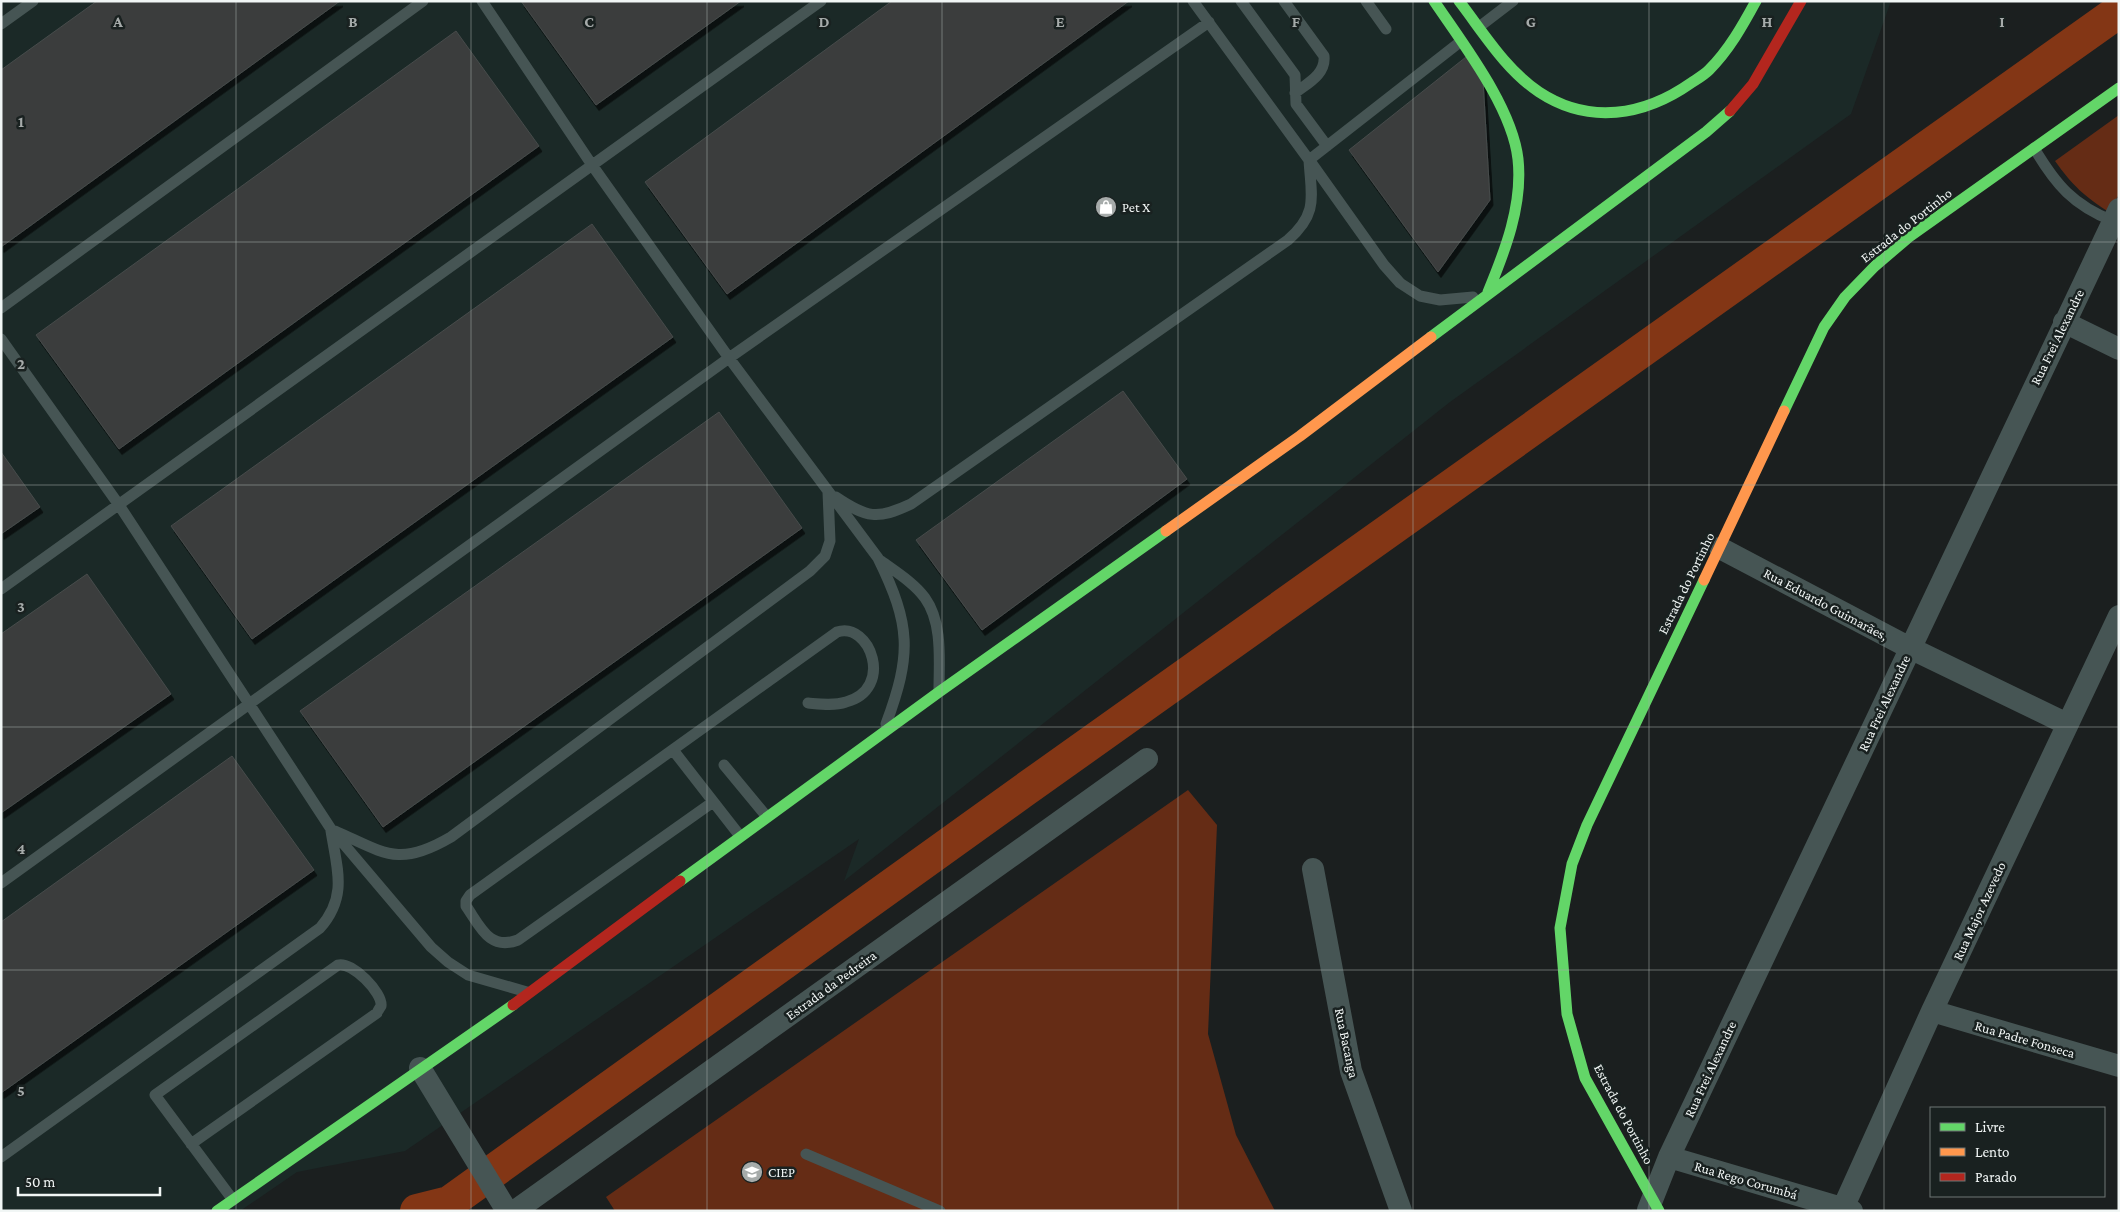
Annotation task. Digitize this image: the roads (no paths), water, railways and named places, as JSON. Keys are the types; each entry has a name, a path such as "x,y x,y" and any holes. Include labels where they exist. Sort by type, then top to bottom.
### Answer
{"street":[{"path":"1434,1 1461,41 1504,114 1514,140 1518,160 1516,197 1509,239 1485,295"},
{"path":"1459,1 1495,49 1527,83 1550,99 1576,109 1613,113 1648,107 1682,90 1711,68 1730,45 1753,6"},
{"path":"217,1211 530,993 883,732 1300,436 1485,295 1706,132 1734,108 1753,84 1785,32 1801,1"},
{"name":"Estrada do Portinho","path":"1653,1207 1585,1078 1567,1014 1560,928 1572,864 1587,825 1824,328 1845,297 1875,266 1910,238 2119,88"},
{"name":"Rua Frei Alexandre","path":"1653,1207 1669,1157 2116,215"},
{"path":"2064,322 2119,348"},
{"name":"Rua Eduardo Guimarães,","path":"1720,548 1910,648 2067,724"},
{"name":"Rua Major Azevedo","path":"1847,1210 1932,1011 2119,616"},
{"name":"Estrada da Pedreira","path":"515,1211 1147,759"},
{"name":"Rua Bacanga","path":"1313,869 1351,1072 1401,1211"},
{"name":"Rua Padre Fonseca","path":"1932,1011 2119,1066"},
{"path":"420,1068 507,1211"},
{"name":"Rua Rego Corumbá","path":"1669,1157 1847,1210"}],"lane":[{"path":"1,24 33,1"},
{"path":"1,308 423,1"},
{"path":"482,1 592,165 729,358 878,558 891,585 903,619 906,653 900,688 883,732"},
{"path":"1,589 821,1"},
{"path":"1193,1 1384,265 1400,283 1420,296 1440,300 1485,295"},
{"path":"1241,1 1295,75 1297,84 1295,93 1296,104 1326,146"},
{"path":"1284,1 1324,56 1325,64 1322,72 1295,93"},
{"path":"1366,1 1386,29"},
{"path":"1309,160 1513,1"},
{"path":"1,883 729,358 1208,22"},
{"path":"2034,148 2058,184 2090,212 2116,215"},
{"path":"828,491 856,511 872,515 892,513 911,504 1293,235 1309,217 1312,203 1309,160"},
{"path":"1,339 119,505 331,829 431,947 448,962 468,975 530,993"},
{"path":"331,829 390,855 413,854 432,848 451,837 810,571 825,556 830,541 828,491"},
{"path":"878,558 910,583 926,599 935,617 938,645 939,692"},
{"path":"713,802 518,940 508,944 500,944 486,935 466,906 466,901 470,895 837,632 852,630 859,636 873,656 874,675 870,685 863,693 846,703 808,703"},
{"path":"673,750 740,836"},
{"path":"724,765 767,817"},
{"path":"1,1157 320,928 330,916 338,900 338,876 331,829"},
{"path":"191,1144 377,1013 381,1006 380,999 361,973 348,965 338,965 155,1095 191,1144 233,1200"},
{"path":"806,1154 940,1211"}],"waterway":[{"path":"417,1211 449,1203 1023,791 2119,11"}],"place":[{"name":"Pet X","path":"1106,207"},
{"name":"CIEP","path":"752,1172"}]}
